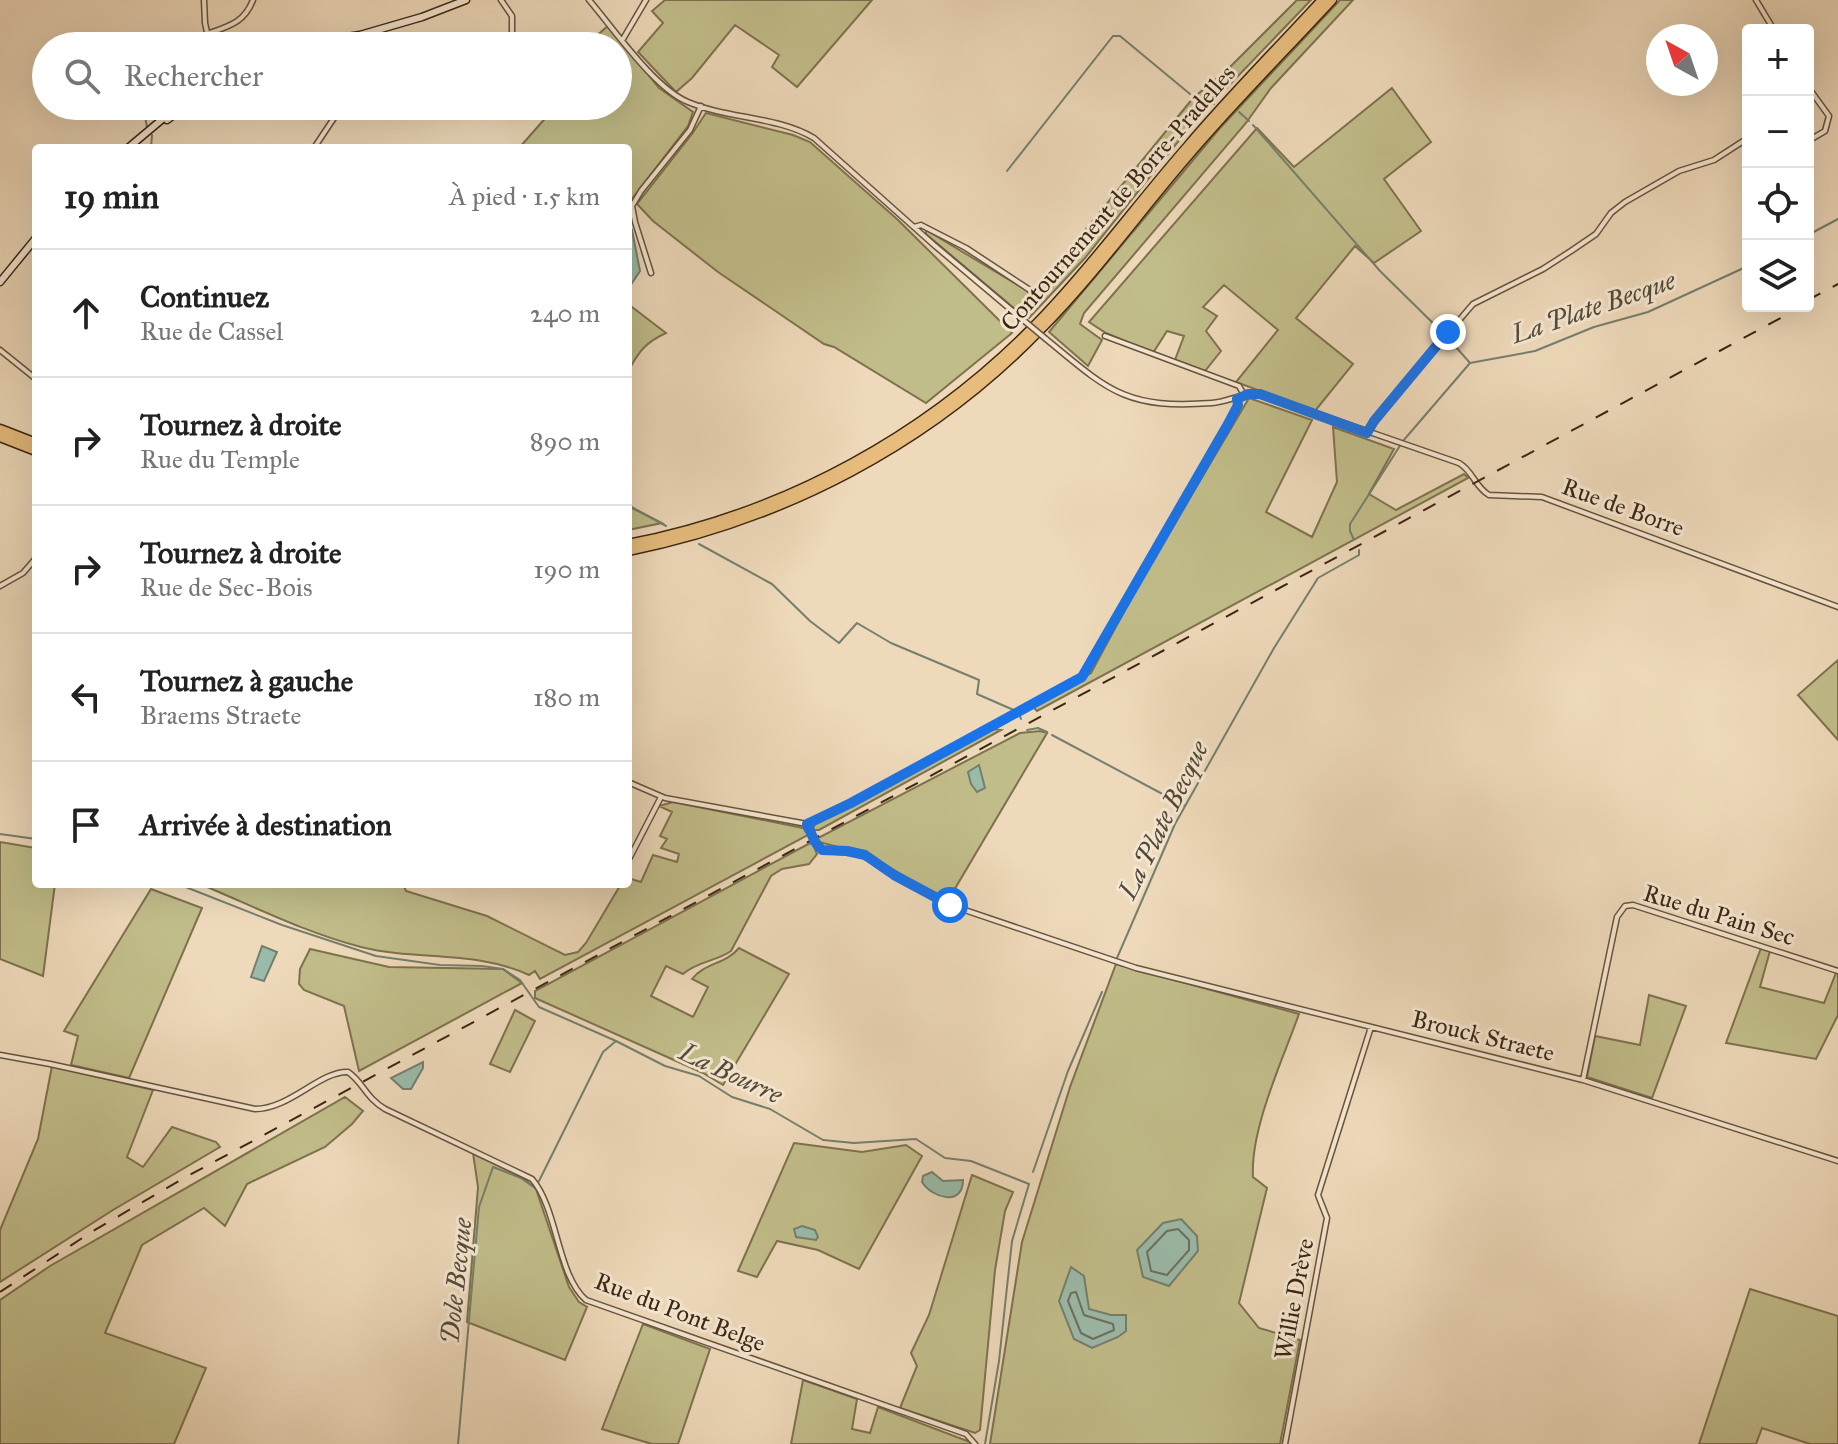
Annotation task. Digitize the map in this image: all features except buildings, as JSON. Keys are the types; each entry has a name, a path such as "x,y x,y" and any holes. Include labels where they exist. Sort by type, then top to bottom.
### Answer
{"highway":[{"name":"Contournement de Borre-Pradelles","path":"632,543 719,520 805,487 879,448 955,396 1012,348 1057,303 1194,138 1322,0"},
{"path":"632,550 720,527 798,498 897,445 966,397 1009,361 1060,309 1197,145 1332,0"},
{"path":"0,429 32,441"},
{"path":"0,437 32,449"}],"street":[{"path":"204,0 207,32"},
{"path":"212,32 244,18 253,0"},
{"path":"370,32 466,0"},
{"path":"501,0 513,18 512,32"},
{"path":"589,0 616,32"},
{"path":"628,32 646,0"},
{"path":"1756,0 1770,24"},
{"path":"632,50 664,87 682,100 811,136 1022,319 1101,383 1137,400 1181,405 1237,399 1244,395"},
{"path":"1814,95 1829,116 1825,131 1814,137"},
{"path":"651,273 632,206 690,130 701,106"},
{"path":"141,138 162,120"},
{"path":"133,144 166,120"},
{"path":"317,144 333,120"},
{"path":"1367,433 1394,396 1473,304 1543,269 1581,244 1599,231 1611,213 1622,204 1683,170 1714,160 1742,142"},
{"path":"914,227 921,225 952,241 1033,292"},
{"path":"0,282 32,243"},
{"name":"Rue de Borre","path":"1105,336 1239,386 1244,395 1260,394 1464,466 1482,491 1489,495 1542,497 1838,607"},
{"path":"0,350 32,376"},
{"path":"632,784 661,797 807,824 1082,677 1228,424 1238,405 1237,399"},
{"path":"0,586 23,573 32,563"},
{"path":"632,853 661,797"},
{"name":"Brouck Straete","path":"807,824 822,850 865,855 941,902 1116,961 1583,1080 1838,1161"},
{"name":"Rue du Pain Sec","path":"1583,1080 1616,919 1625,906 1633,905 1838,971"},
{"name":"Willie Drève","path":"1285,1444 1327,1218 1318,1193 1371,1027"},
{"name":"Rue du Pont Belge","path":"0,1055 255,1109 276,1106 336,1074 348,1072 354,1075 370,1099 385,1109 532,1179 541,1193 574,1285 586,1300 966,1434 975,1444"}],"shaded area":[{"path":"665,0 872,0 797,87 772,67 779,55 735,25 692,78 676,92 638,52 663,23 652,11"},
{"path":"1297,0 1311,0 1193,123 1085,258 1029,318 926,234 926,230 1033,294 1193,98 1228,69"},
{"path":"1340,0 1353,0 1271,88 1246,123 1084,313 1080,324 1102,340 1088,366 1049,332 1220,128"},
{"path":"609,25 615,32 601,32"},
{"path":"632,54 659,88 693,112 688,126 632,199 632,144 523,144 544,120 632,120"},
{"path":"1392,88 1431,142 1384,179 1421,231 1374,263 1355,246 1296,318 1353,364 1315,411 1236,382 1278,330 1224,285 1203,307 1217,316 1206,331 1221,351 1205,371 1175,360 1184,336 1167,331 1153,353 1106,333 1089,322 1257,128 1294,167"},
{"path":"706,113 810,142 898,220 1012,333 926,403 834,347 824,344 718,272 653,221 637,204"},
{"path":"632,307 666,333 643,348 632,365"},
{"path":"1249,398 1312,420 1266,512 1312,537 1337,482 1333,427 1394,449 1369,494 1396,510 1464,474 1468,478 1037,711 1033,707 1091,673 1141,580"},
{"path":"632,508 662,523 632,529"},
{"path":"1838,660 1838,740 1798,695"},
{"path":"993,729 1001,730 819,830 813,830 815,823"},
{"path":"1020,733 1047,733 947,902 869,855 819,842 818,838"},
{"path":"673,802 803,828 808,835 540,979 535,971 529,975 488,962 361,947 300,927 209,888 405,888 406,891 487,916 565,955 578,952 586,943 619,888 632,888 632,879 641,882 653,855 677,862 679,854 661,848 667,839 660,836 672,812 659,806"},
{"path":"0,842 32,847 32,888 54,888 43,976 0,959"},
{"path":"812,842 817,854 809,864 782,869 771,876 731,951 683,974 666,966 651,996 693,1017 708,987 692,979 739,948 789,974 723,1085 703,1073 535,998 535,991"},
{"path":"151,889 202,908 129,1078 71,1065 78,1036 64,1031"},
{"path":"1761,948 1770,951 1760,987 1824,1003 1838,973 1838,1015 1816,1059 1726,1043"},
{"path":"310,949 389,967 503,969 522,983 359,1071 344,1006 304,990 299,984 300,969"},
{"path":"1116,964 1299,1014 1269,1094 1257,1138 1253,1177 1267,1188 1239,1303 1259,1328 1300,1340 1280,1444 990,1444 1022,1242 1070,1087"},
{"path":"1649,995 1686,1006 1652,1098 1587,1077 1595,1036 1640,1045"},
{"path":"515,1010 535,1021 510,1072 490,1064"},
{"path":"52,1066 153,1090 127,1157 143,1167 172,1127 216,1142 220,1147 0,1282 0,1230 38,1139"},
{"path":"345,1097 363,1111 352,1124 325,1147 247,1184 225,1226 204,1208 142,1245 105,1333 206,1368 174,1444 0,1444 0,1300 50,1266"},
{"path":"794,1143 862,1152 906,1145 922,1156 859,1269 818,1250 777,1241 757,1277 738,1271"},
{"path":"473,1153 521,1176 536,1189 569,1287 579,1302 587,1307 565,1360 467,1322 478,1187"},
{"path":"972,1175 1013,1192 1005,1211 995,1270 980,1430 975,1433 900,1408 917,1366 911,1353 929,1315"},
{"path":"1750,1289 1838,1316 1838,1444 1810,1444 1762,1428 1756,1444 1699,1444"},
{"path":"643,1324 710,1349 678,1444 652,1444 602,1429"},
{"path":"803,1380 857,1399 852,1429 870,1433 878,1407 970,1442 791,1444"}],"water":[{"path":"632,230 640,271 632,283"},
{"path":"979,765 985,788 977,792 968,772"},
{"path":"262,946 277,952 264,981 251,977"},
{"path":"423,1062 423,1068 411,1089 403,1089 391,1078"},
{"path":"932,1172 943,1181 963,1180 958,1194 953,1197 939,1196 927,1188 922,1182 923,1176"},
{"path":"1181,1219 1197,1236 1198,1251 1169,1286 1143,1277 1137,1250 1163,1223"},
{"path":"802,1226 815,1230 816,1240 796,1237 794,1229"},
{"path":"1071,1267 1084,1276 1089,1309 1111,1315 1126,1315 1126,1331 1092,1348 1074,1339 1059,1301"}],"waterway":[{"path":"1007,171 1113,36 1120,36 1190,94"},
{"path":"1195,97 1214,104"},
{"path":"1239,112 1249,121"},
{"path":"146,120 147,127"},
{"path":"1253,125 1380,271 1443,333"},
{"path":"151,144 152,135"},
{"name":"La Plate Becque","path":"1814,232 1838,219"},
{"name":"La Plate Becque","path":"1354,540 1350,524 1403,441 1470,363 1535,351 1594,327 1648,312 1742,269"},
{"path":"1448,338 1470,363"},
{"path":"632,507 666,526"},
{"path":"699,544 772,584 810,621 839,643 857,623 891,643 979,680 977,694 1016,711"},
{"name":"La Plate Becque","path":"1117,958 1175,824 1274,648 1318,578 1359,555 1359,550"},
{"path":"1027,730 1038,728 1047,732"},
{"path":"1052,735 1185,806"},
{"name":"La Bourre","path":"0,834 32,838"},
{"name":"La Bourre","path":"188,888 282,925 376,956 440,965 503,969 520,980 539,1007 665,1066 699,1076 732,1097 770,1109 823,1140 854,1143 916,1139 945,1158 971,1161 1029,1184 1012,1241 999,1361 985,1444"},
{"path":"1033,1172 1068,1071 1102,992"},
{"name":"Dole Becque","path":"539,1181 603,1052 616,1041"},
{"name":"Dole Becque","path":"458,1444 479,1207 493,1167 532,1186"}],"railway":[{"path":"1814,297 1838,284"},
{"path":"0,1292 93,1231 184,1178 1792,312"}],"route":[{"path":"950,905 894,875 865,855 822,850 807,824 1082,677 1228,424 1238,405 1237,399 1248,394 1260,394 1367,433 1448,332"}]}
